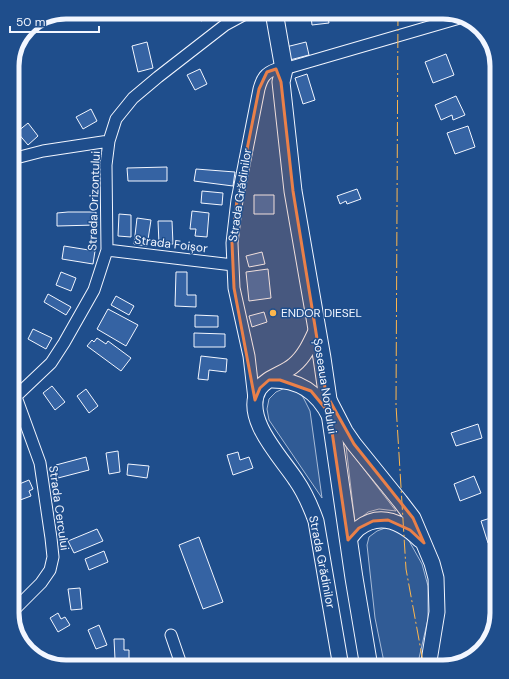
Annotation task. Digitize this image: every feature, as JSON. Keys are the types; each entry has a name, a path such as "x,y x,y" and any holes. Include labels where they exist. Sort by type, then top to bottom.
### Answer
{"main road":[{"name":"Șoseaua Nordului","path":"268,19 280,73"},
{"name":"Șoseaua Nordului","path":"275,19 293,191 317,329 348,540 368,660"}],"street":[{"name":"Strada Orizontului","path":"19,393 51,363 62,348 94,290 107,250 106,165 109,141 116,119 133,98 225,25 236,19"},
{"path":"280,73 453,20"},
{"name":"Strada Grădinilor","path":"280,73 267,72 262,79 259,89 237,200 232,243 234,288 249,356 256,415 262,430 305,494 312,508 316,521 340,660"},
{"name":"Strada Orizontului","path":"19,157 43,151 109,141"},
{"name":"Strada Foișor","path":"107,250 233,265"},
{"path":"254,400 260,388 269,380 295,365 310,345 317,329"},
{"path":"269,380 291,382 310,391 322,403 330,418"},
{"path":"326,394 345,431 354,444 413,518 432,563 436,578 437,612 429,660"},
{"name":"Strada Cercului","path":"19,409 31,436 40,463 52,538 53,557 50,570 41,583 19,605"},
{"path":"348,540 359,528 373,521 388,520 399,523 410,530 424,543"},
{"path":"171,635 180,660"}],"highlighted area":[{"path":"276,69 281,82 293,191 326,394 354,444 413,518 424,543 410,530 388,520 373,521 359,528 348,540 330,418 325,408 311,391 280,380 269,380 260,388 255,400 234,288 232,243 237,200 259,89 267,72"}],"shaded area":[{"path":"285,388 295,390 303,397 310,411 322,498 269,420 267,409 269,399 276,392"},
{"path":"346,446 396,511 379,509 368,512 355,523"},
{"path":"385,528 395,529 403,533 422,564 428,586 428,619 419,660 384,660 375,618 367,545 369,537 377,531"}],"building":[{"path":"311,19 328,19 329,23 312,25"},
{"path":"147,42 153,68 138,72 132,46"},
{"path":"306,42 309,55 286,61 282,48"},
{"path":"446,54 454,75 433,83 425,62"},
{"path":"200,69 207,84 195,90 187,75"},
{"path":"307,74 315,100 303,104 295,78"},
{"path":"456,96 465,115 453,120 452,115 441,120 435,105"},
{"path":"91,109 97,121 83,129 76,117"},
{"path":"28,123 38,136 28,145 19,134 19,130"},
{"path":"468,126 475,147 455,154 447,133"},
{"path":"167,167 167,181 128,181 127,168"},
{"path":"196,169 235,172 233,186 194,181"},
{"path":"357,189 361,199 347,204 346,201 340,204 337,196"},
{"path":"202,191 223,193 222,205 201,203"},
{"path":"254,195 274,195 274,214 254,214"},
{"path":"192,211 209,213 207,237 195,236 196,229 190,229"},
{"path":"96,212 96,225 57,226 57,213"},
{"path":"119,214 131,215 131,237 118,236"},
{"path":"137,218 151,220 147,246 134,244"},
{"path":"158,221 172,221 173,244 159,244"},
{"path":"64,246 95,251 93,264 62,259"},
{"path":"262,252 265,264 249,267 246,256"},
{"path":"268,269 271,298 249,301 246,272"},
{"path":"61,272 76,278 71,291 56,285"},
{"path":"176,272 187,272 187,295 196,295 196,307 175,306"},
{"path":"48,294 71,307 66,315 44,302"},
{"path":"116,296 134,306 129,315 111,305"},
{"path":"108,309 138,325 126,346 97,329"},
{"path":"264,312 267,322 252,327 249,316"},
{"path":"195,315 218,316 218,327 195,327"},
{"path":"33,329 52,338 46,349 28,339"},
{"path":"194,333 225,334 225,347 194,347"},
{"path":"97,338 106,344 108,341 131,358 121,371 87,346 92,340 94,342"},
{"path":"201,356 227,359 226,372 209,370 208,380 198,379"},
{"path":"52,386 65,402 55,410 43,393"},
{"path":"86,389 98,406 89,413 77,396"},
{"path":"478,424 482,438 456,446 451,433"},
{"path":"118,451 120,472 109,474 106,453"},
{"path":"238,452 240,460 249,457 253,468 233,475 227,455"},
{"path":"86,457 89,470 58,478 56,465"},
{"path":"128,464 149,466 147,478 127,475"},
{"path":"474,476 481,493 460,501 454,484"},
{"path":"29,480 33,489 29,491 31,496 19,500 19,484"},
{"path":"490,518 490,542 488,543 481,521"},
{"path":"97,529 103,541 74,553 68,541"},
{"path":"199,537 223,602 203,609 179,545"},
{"path":"104,551 108,562 89,570 85,559"},
{"path":"80,588 82,609 71,610 68,589"},
{"path":"58,613 61,619 65,617 70,625 58,632 50,618"},
{"path":"99,625 107,645 96,649 88,630"},
{"path":"114,639 124,639 124,650 129,650 129,659 115,659"}],"power":[{"path":"398,19 396,405 406,569 423,660"}],"place":[{"name":"ENDOR DIESEL","path":"273,313"}]}
